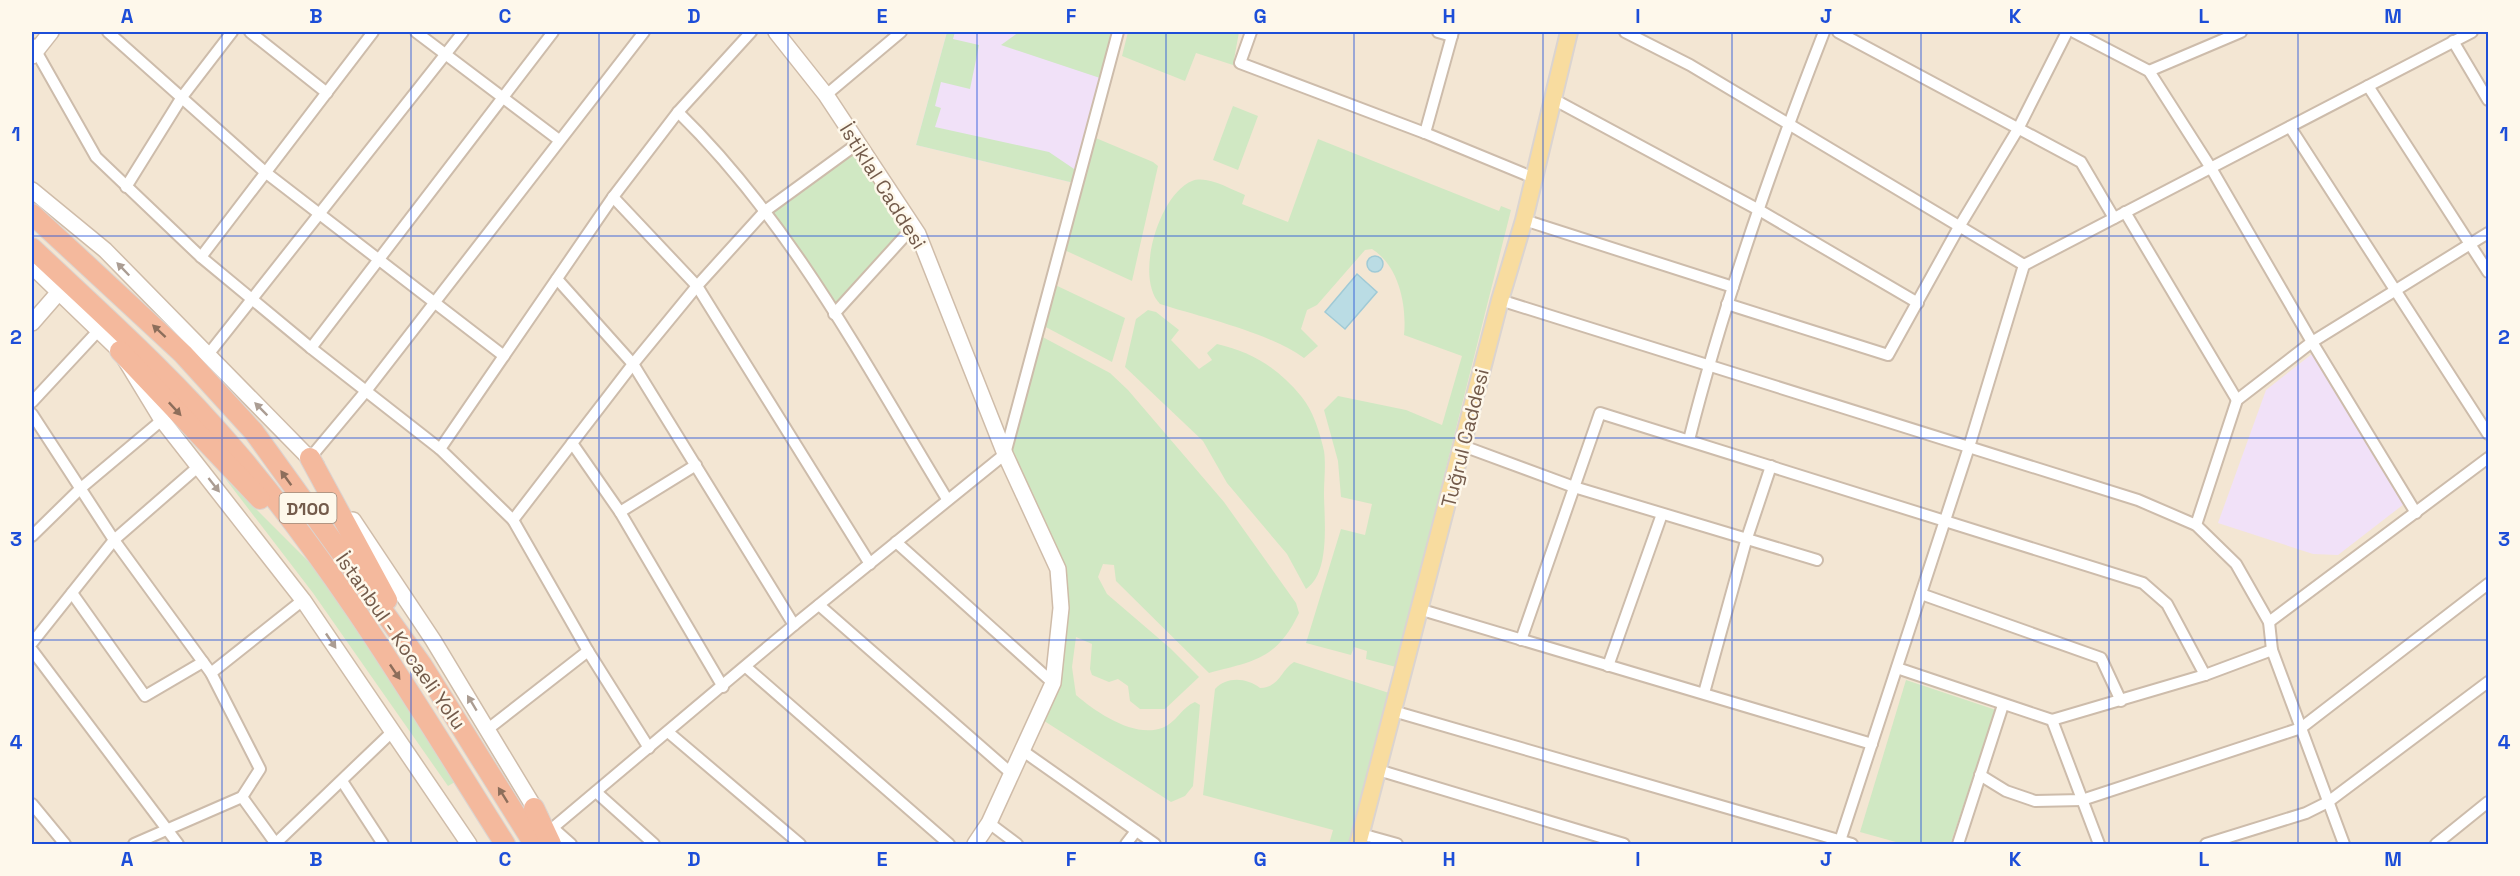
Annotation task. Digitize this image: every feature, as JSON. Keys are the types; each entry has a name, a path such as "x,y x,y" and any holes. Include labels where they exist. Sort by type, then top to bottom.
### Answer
{"highway":[{"name":"İstanbul - Kocaeli Yolu","path":"32,214 183,354 254,432 422,665 534,844"},
{"name":"D100","path":"32,248 165,372 235,449 327,571 408,690 505,844"},
{"path":"120,351 327,571"},
{"path":"310,458 422,665"},
{"path":"534,808 553,837"}],"main road":[{"path":"33,50 51,32"},
{"name":"İstiklal Caddesi","path":"776,32 826,95 913,227 1005,454 1058,569 1061,608 1053,683 989,823 975,844"},
{"name":"Tuğrul Caddesi","path":"1360,839 1422,610 1500,300 1524,220 1569,32"},
{"path":"32,190 105,250 310,458 433,640 534,808"},
{"path":"32,266 120,351 162,420 303,600 469,844"},
{"path":"32,323 59,292"}],"street":[{"path":"108,32 265,172 504,356"},
{"path":"126,187 182,97 232,32"},
{"path":"250,32 327,93"},
{"path":"201,257 373,32"},
{"path":"416,32 559,140"},
{"path":"207,356 463,32"},
{"path":"311,348 552,32"},
{"path":"310,458 366,390 644,32"},
{"path":"440,449 613,197 678,112 752,32"},
{"path":"826,95 901,32"},
{"path":"571,844 553,837 596,792 947,499 1005,454 1118,32"},
{"path":"1251,32 1240,63 1425,133 1534,178"},
{"path":"1425,133 1453,34 1438,32"},
{"path":"1625,32 1690,65 2024,265"},
{"path":"1689,440 1708,365 1727,304 1788,125 1824,32"},
{"path":"1838,32 2081,162 2114,218"},
{"path":"1727,304 1888,355 1959,227 2018,129 2067,32"},
{"path":"2074,32 2149,71 2211,168 2312,342 2416,513"},
{"path":"2149,71 2241,32"},
{"path":"1839,843 1969,447 2024,265 2472,32"},
{"path":"2453,41 2488,100"},
{"path":"33,50 96,157 126,187 201,257 311,348 440,449 513,520 588,651 649,748"},
{"path":"2368,86 2488,272"},
{"path":"1553,99 1759,210 1918,303"},
{"path":"678,112 715,148 765,211 834,314 947,499"},
{"path":"2290,127 2488,434"},
{"path":"513,520 633,364 697,286 765,211 857,144"},
{"path":"613,197 697,286 870,564"},
{"path":"2125,213 2237,400"},
{"path":"1524,220 1733,287"},
{"path":"834,314 913,227"},
{"path":"2196,525 2237,400 2312,342 2488,233"},
{"path":"557,279 633,364 794,626"},
{"path":"1500,300 2138,500 2196,525 2236,564 2269,622 2272,650 2344,844"},
{"path":"32,402 98,331"},
{"path":"1521,640 1600,413 2144,583 2167,604 2205,675"},
{"path":"32,414 114,540 211,673 260,769 242,797 134,844"},
{"path":"32,536 81,488 162,420"},
{"path":"572,443 620,512 723,687"},
{"path":"1463,446 1574,487 1746,541 1817,560"},
{"path":"2269,622 2488,458"},
{"path":"620,512 696,465"},
{"path":"32,643 114,540 199,466"},
{"path":"1704,693 1746,541 1771,466"},
{"path":"1608,666 1662,514"},
{"path":"896,542 1053,683"},
{"path":"1980,775 2006,791 2035,801 2082,800 2301,728 2488,584"},
{"path":"72,592 145,696 203,662"},
{"path":"1921,594 2102,658 2121,701"},
{"path":"211,673 303,600"},
{"path":"819,605 1012,774"},
{"path":"1422,610 1872,744"},
{"path":"32,650 178,844"},
{"path":"1897,668 2052,720 2205,675 2272,650"},
{"path":"488,729 588,651"},
{"path":"746,667 949,844"},
{"path":"2206,844 2306,813 2328,802 2488,682"},
{"path":"1958,844 2003,705"},
{"path":"1393,711 1839,843 1852,844"},
{"path":"2052,720 2099,844"},
{"path":"242,797 276,844 392,732"},
{"path":"668,732 800,844"},
{"path":"1023,751 1155,844"},
{"path":"1378,770 1624,844"},
{"path":"342,782 383,844"},
{"path":"596,792 654,844"},
{"path":"2436,844 2488,802"},
{"path":"32,804 65,844"},
{"path":"989,823 1017,844"},
{"path":"1126,844 1136,831"},
{"path":"1360,839 1397,844"}],"shaded area":[{"path":"32,32 2488,32 2488,844 32,844"},
{"path":"947,32 1118,32 1078,184 916,145"},
{"path":"2312,354 2404,504 2338,555 2313,554 2218,523 2266,390"}],"green space":[{"path":"947,32 955,32 953,39 979,45 970,89 941,82 935,106 941,108 935,127 1049,152 1080,173 1091,136 1158,166 1132,281 1060,248 1078,184 916,145"},
{"path":"1019,32 1118,32 1106,80 1001,45"},
{"path":"1128,32 1239,32 1233,65 1196,53 1185,81 1122,56"},
{"path":"1233,106 1258,116 1238,170 1213,160"},
{"path":"1318,139 1499,211 1501,206 1511,210 1396,667 1366,659 1367,651 1354,647 1351,655 1306,643 1341,529 1365,535 1372,504 1341,497 1338,461 1324,410 1338,396 1406,410 1442,425 1462,356 1404,335 1404,311 1395,276 1389,265 1372,249 1365,250 1317,305 1307,310 1301,329 1318,346 1304,358 1254,333 1160,304 1153,292 1149,276 1154,238 1169,202 1180,189 1192,181 1211,181 1245,195 1242,204 1288,222"},
{"path":"857,144 913,227 834,314 765,211"},
{"path":"1051,283 1125,318 1112,362 1040,324"},
{"path":"1148,310 1156,312 1179,330 1171,340 1199,369 1212,360 1207,353 1217,344 1230,347 1274,369 1301,396 1309,408 1324,451 1325,530 1323,558 1319,571 1314,581 1306,589 1287,554 1227,483 1203,441 1125,367 1136,319"},
{"path":"1037,334 1110,373 1128,390 1224,502 1296,603 1299,613 1282,640 1263,656 1209,673 1116,581 1114,565 1103,564 1098,577 1107,594 1170,648 1199,677 1165,709 1140,709 1130,701 1128,686 1118,679 1109,682 1092,675 1090,669 1092,644 1076,637 1072,667 1076,695 1105,716 1140,730 1167,726 1190,704 1195,702 1200,705 1193,786 1185,796 1171,802 1038,717 1053,683 1058,569 1005,454"},
{"path":"224,477 324,577 460,779 448,786 313,593"},
{"path":"1294,662 1389,693 1350,844 1329,844 1333,830 1203,795 1215,689 1231,680 1243,680 1260,688 1267,687 1276,682"},
{"path":"1906,680 1996,710 1951,842 1948,844 1903,844 1860,832"}],"water":[{"path":"1375,256 1383,264 1375,272 1367,264"},
{"path":"1357,274 1377,292 1345,329 1325,312"}]}
